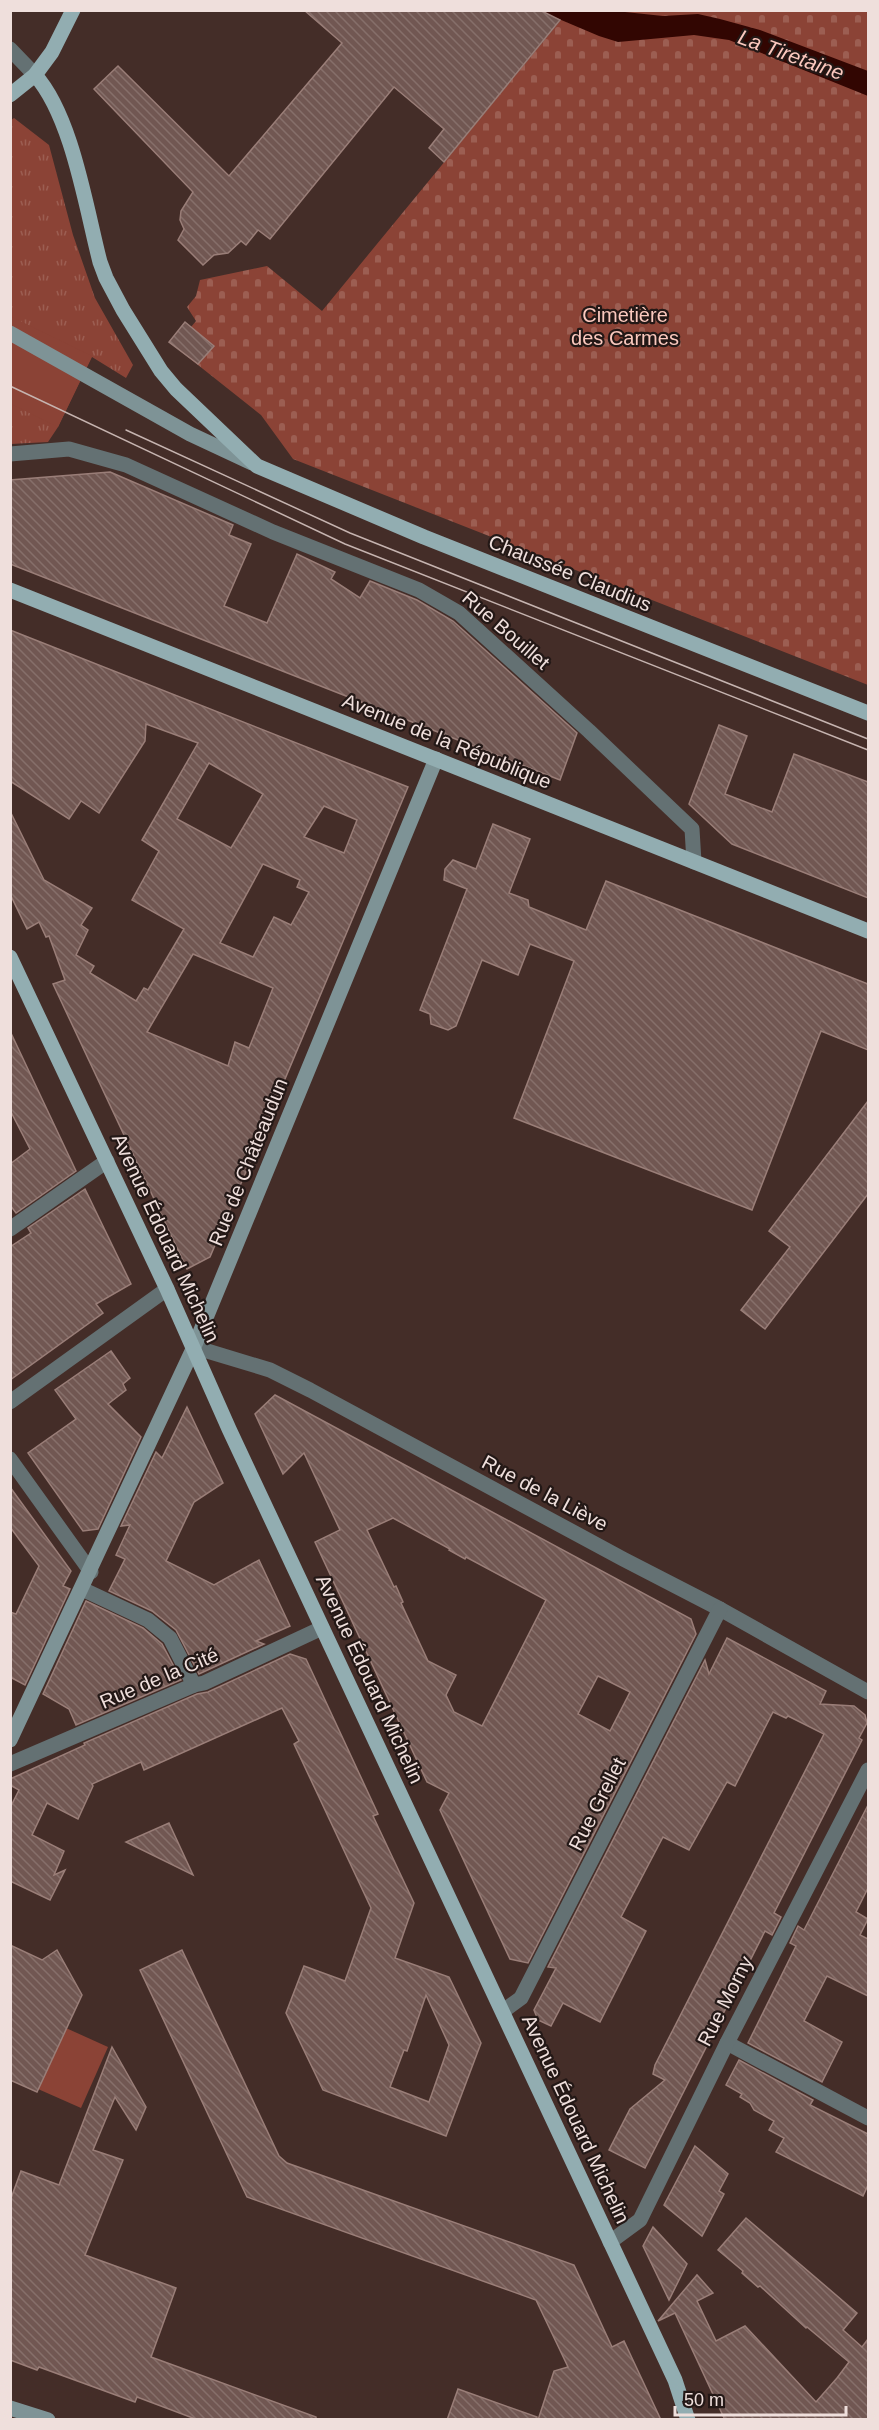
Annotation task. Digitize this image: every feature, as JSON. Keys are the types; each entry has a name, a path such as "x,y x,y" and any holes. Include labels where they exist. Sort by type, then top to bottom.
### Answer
{"main road":[{"path":"10,95 36,75 73,10"},
{"path":"36,75 47,88 56,106 67,136 100,262 123,310 149,354 177,389 257,465"},
{"name":"Chaussée Claudius","path":"257,465 424,537 868,713"},
{"name":"Avenue de la République","path":"10,590 868,931"},
{"name":"Avenue Édouard Michelin","path":"10,957 675,2380 688,2420"}],"street":[{"path":"10,49 36,75"},
{"path":"10,333 190,434 257,465"},
{"name":"Rue Bouillet","path":"10,454 69,449 126,465 273,532 418,591 459,613 589,731 692,830 694,862"},
{"name":"Rue de Châteaudun","path":"10,1740 194,1347 436,759"},
{"path":"10,1229 107,1161"},
{"path":"10,1402 167,1289"},
{"name":"Rue de la Liève","path":"194,1347 270,1370 290,1380 622,1559 720,1609 868,1692"},
{"path":"10,1459 90,1572"},
{"path":"82,1589 148,1620 170,1638 194,1685"},
{"name":"Rue Grellet","path":"502,2011 521,1998 720,1609"},
{"name":"Rue de la Cité","path":"10,1764 194,1685 204,1683 322,1628"},
{"name":"Rue Morny","path":"610,2242 640,2220 727,2043 868,1770"},
{"path":"727,2043 868,2118"},
{"path":"10,2408 32,2417 48,2420"}],"green space":[{"name":"Cimetière des Carmes","path":"540,11 868,11 868,685 293,459 261,415 169,342 196,321 187,307 196,296 200,280 267,266 322,311 560,21"},
{"path":"14,118 49,145 73,235 95,298 133,365 126,378 92,357 58,427 48,442 11,444 10,121"},
{"path":"10,316 92,356 58,427 11,404"},
{"path":"66,2028 108,2047 81,2108 38,2089"}],"water":[{"name":"La Tiretaine","path":"606,10 663,16 698,14 760,30 868,71 868,96 729,40 694,35 618,42 540,11"}],"building":[{"path":"304,10 540,10 560,20 444,162 429,148 444,129 394,87 270,239 258,230 246,245 241,241 228,253 214,255 203,265 178,240 184,229 180,220 181,211 193,192 94,89 118,66 229,176 342,43"},
{"path":"185,322 214,346 198,364 169,342"},
{"path":"110,472 233,525 229,535 251,544 224,606 267,623 297,554 335,572 331,579 360,598 370,581 417,600 453,621 577,733 560,780 10,564 10,480"},
{"path":"10,630 408,787 210,1257 187,1269 53,984 65,980 49,936 46,937 39,922 27,929 10,894 10,811 44,880 92,908 81,925 88,930 76,955 94,966 90,973 136,1001 144,988 148,990 184,929 132,900 159,851 142,840 198,743 146,724 145,741 99,813 81,801 69,819 10,781","holes":["209,763 263,794 231,848 177,819","324,806 357,820 344,853 304,837","263,864 300,880 297,887 309,892 291,925 274,917 253,957 220,943","193,954 273,988 249,1048 235,1042 228,1066 147,1032"]},
{"path":"719,725 747,736 725,794 772,812 794,754 868,782 868,898 732,844 689,804"},
{"path":"493,824 530,839 509,893 528,900 529,907 586,930 606,881 868,984 868,1050 821,1031 752,1210 514,1118 574,961 530,944 518,975 482,960 456,1026 448,1030 431,1024 430,1014 420,1010 467,889 444,880 445,869 453,860 476,869"},
{"path":"10,1031 76,1171 16,1213 10,1205 10,1164 30,1149 10,1110"},
{"path":"868,1101 868,1194 765,1329 741,1310 790,1247 769,1231"},
{"path":"85,1189 131,1284 96,1304 103,1313 10,1380 10,1247 31,1233 28,1228"},
{"path":"111,1351 130,1378 123,1384 126,1390 108,1404 141,1437 98,1529 83,1531 28,1453 76,1419 55,1390"},
{"path":"275,1395 691,1619 696,1634 528,1963 510,1959 440,1810 449,1793 427,1782 315,1542 340,1530 304,1453 283,1474 255,1414","holes":["393,1518 465,1559 466,1557 546,1600 482,1726 454,1712 446,1695 456,1675 428,1661 401,1603 403,1602 396,1586 394,1587 367,1530","598,1676 630,1692 610,1731 578,1714"]},
{"path":"187,1407 223,1483 194,1502 166,1561 214,1585 259,1560 290,1626 256,1641 264,1644 199,1674 176,1630 152,1611 109,1591 125,1559 116,1555 130,1525 121,1526 156,1452 162,1458"},
{"path":"10,1487 71,1571 63,1586 70,1589 25,1685 10,1677 10,1612 16,1614 39,1566 10,1527"},
{"path":"86,1601 143,1628 162,1644 181,1680 76,1725 69,1709 43,1694"},
{"path":"727,1638 826,1691 820,1704 854,1706 865,1715 867,1723 859,1738 862,1740 774,1913 781,1917 772,1935 765,1931 645,2168 609,2150 630,2109 665,2080 653,2074 655,2065 824,1734 788,1716 786,1718 773,1712 735,1786 727,1782 689,1850 663,1837 621,1917 646,1931 600,2022 563,2003 551,2026 538,2020 534,2010 556,1968 548,1967 705,1660 709,1674"},
{"path":"290,1654 306,1659 378,1814 373,1816 414,1903 395,1958 449,1977 481,2043 446,2136 323,2090 286,2013 304,1966 345,1981 371,1908 294,1744 299,1741 282,1708 144,1770 141,1762 92,1784 78,1819 47,1803 32,1835 64,1851 54,1875 65,1870 50,1900 10,1881 10,1808 19,1790 10,1785 10,1779 85,1745 84,1743 197,1694 208,1692","holes":["426,1995 449,2045 429,2102 390,2087 404,2050 407,2051"]},
{"path":"868,1805 868,1888 856,1912 868,1919 860,1935 868,1939 868,1996 827,1976 804,2021 842,2042 822,2082 748,2043 796,1946 790,1943 798,1926 804,1930"},
{"path":"169,1823 193,1875 126,1842"},
{"path":"10,1945 42,1960 57,1950 82,1995 37,2092 10,2080"},
{"path":"182,1950 279,2156 287,2163 574,2265 612,2347 624,2341 661,2420 538,2420 554,2371 568,2367 536,2300 247,2197 140,1970"},
{"path":"112,2047 146,2107 136,2130 115,2097 93,2150 123,2160 85,2255 176,2288 151,2357 316,2417 316,2420 198,2420 137,2397 135,2402 39,2367 37,2370 10,2360 10,2201 21,2171 59,2185"},
{"path":"739,2060 813,2100 810,2105 868,2134 868,2185 863,2196 776,2152 784,2138 769,2130 774,2121 754,2110 750,2103 740,2097 742,2094 726,2085"},
{"path":"695,2146 728,2174 719,2191 724,2194 702,2236 664,2205"},
{"path":"746,2218 857,2313 843,2330 862,2347 868,2339 868,2420 725,2420 675,2313 658,2321 697,2275 713,2293 697,2301 716,2341 745,2326 816,2402 837,2378 849,2362 806,2328 760,2286 758,2287 718,2250"},
{"path":"653,2227 687,2264 669,2300 643,2246"},
{"path":"458,2389 537,2417 537,2420 447,2420"}],"tram line":[{"path":"10,386 345,544 868,750"},
{"path":"126,430 350,533 868,739"}]}
